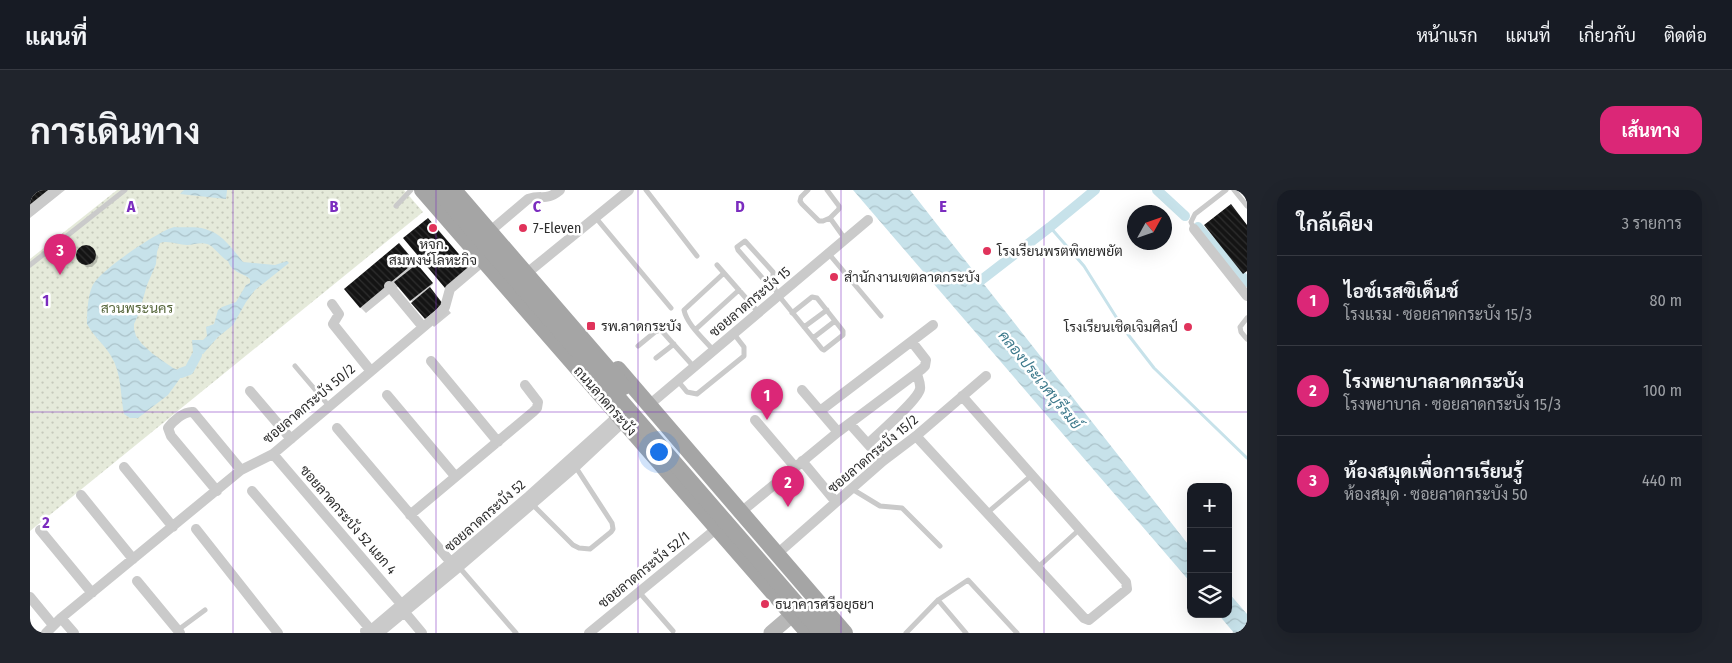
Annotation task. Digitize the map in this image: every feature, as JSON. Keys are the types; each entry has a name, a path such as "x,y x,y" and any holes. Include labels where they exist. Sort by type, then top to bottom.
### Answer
{"main road":[{"name":"ถนนลาดกระบัง","path":"422,190 808,633"},
{"path":"438,190 822,633"},
{"path":"454,190 836,633"},
{"path":"462,190 845,633"},
{"path":"771,633 814,597"}],"street":[{"path":"30,211 56,190"},
{"path":"494,227 528,200 550,197 560,190"},
{"path":"532,269 629,190"},
{"name":"ซอยลาดกระบัง 15","path":"649,405 868,220"},
{"path":"1194,229 1247,296"},
{"name":"ซอยลาดกระบัง 50/2","path":"46,633 57,621 240,470 273,454 442,311 450,289 484,261"},
{"path":"389,286 423,327"},
{"path":"332,304 339,314 334,324 370,370"},
{"path":"820,411 932,326"},
{"path":"741,512 838,432 922,370 927,363 912,342"},
{"path":"431,361 498,442"},
{"path":"869,443 920,392 920,381 916,374"},
{"name":"ซอยลาดกระบัง 15/2","path":"777,554 852,488 986,376"},
{"path":"410,515 537,408 538,402 525,385"},
{"path":"802,390 838,432"},
{"path":"250,391 291,439"},
{"path":"387,395 455,476"},
{"path":"916,436 1086,620 1089,620 1127,589 1126,582 962,396"},
{"path":"217,490 171,436 168,428 171,424 186,412 193,412 240,470"},
{"name":"ซอยลาดกระบัง 52","path":"368,632 404,608 531,500 621,420"},
{"path":"754,420 836,502"},
{"path":"850,424 884,461"},
{"path":"337,428 455,565"},
{"name":"ซอยลาดกระบัง 52 แยก 4","path":"273,454 404,608 422,633"},
{"path":"124,467 173,526"},
{"path":"252,491 368,632"},
{"path":"81,495 133,559"},
{"path":"196,529 278,633"},
{"name":"ซอยลาดกระบัง 52/1","path":"589,633 716,529"},
{"path":"40,530 92,593"},
{"path":"137,581 179,632"},
{"path":"30,597 74,633"}],"lane":[{"path":"30,265 125,190"},
{"path":"396,206 410,190"},
{"path":"646,190 697,256"},
{"path":"808,190 801,197 800,201 822,222 830,218 839,209 839,206 827,190"},
{"path":"1194,229 1191,222 1195,214 1226,190"},
{"path":"1234,190 1247,206"},
{"path":"596,218 671,308"},
{"path":"830,218 846,239"},
{"path":"745,241 773,272 773,277 770,281 766,283 764,281 737,247 745,241"},
{"path":"829,254 881,316"},
{"path":"717,265 760,313"},
{"path":"714,351 684,313 684,310 724,272"},
{"path":"770,281 779,296 792,313 804,328 813,338 822,350 843,335 843,331 814,296 792,313"},
{"path":"696,329 739,290"},
{"path":"804,328 827,310"},
{"path":"1247,318 1240,327 1241,332 1247,339"},
{"path":"813,338 835,321"},
{"path":"638,346 655,332 661,330 694,368"},
{"path":"678,381 687,392 697,394 744,356 743,346 734,334"},
{"path":"656,358 674,344"},
{"path":"295,366 329,406"},
{"path":"531,500 573,545 579,548 590,549 611,532 613,529 612,523 573,463"},
{"path":"988,513 1032,474"},
{"path":"852,488 880,506 902,508 940,546"},
{"path":"1037,568 1080,529"},
{"path":"455,565 516,633"},
{"path":"906,633 938,600 965,581 970,580 1017,633"},
{"path":"639,591 673,631"},
{"path":"938,600 966,633"},
{"path":"179,632 205,610"}],"green space":[{"name":"สวนพระนคร","path":"117,190 404,190 423,212 30,531 30,259"}],"water":[{"path":"184,190 227,190 226,199 180,194"},
{"name":"คลองประเวศบุรีรมย์","path":"853,190 910,190 1187,543 1187,578"},
{"path":"174,227 205,229 217,234 227,242 243,262 275,265 287,261 289,263 255,290 233,325 218,337 203,354 197,355 193,352 192,340 203,340 207,336 206,327 214,324 218,310 236,302 246,285 250,283 250,279 232,268 228,261 209,245 202,243 187,245 160,243 156,264 147,285 134,329 136,336 142,344 153,354 178,370 181,373 181,377 168,395 138,418 130,418 124,414 119,377 115,363 87,324 90,292 100,276 119,260 166,230"},
{"path":"1232,597 1247,614 1247,633 1234,633 1221,618 1232,618"}],"building":[{"path":"30,190 52,190 30,208"},
{"path":"1231,204 1247,225 1247,271 1243,274 1204,225"},
{"path":"428,218 470,267 445,288 403,238"},
{"path":"399,243 415,262 360,308 344,289"},
{"path":"86,245 93,248 96,255 93,262 86,265 79,262 76,255 79,248"},
{"path":"417,264 433,283 410,301 394,282"},
{"path":"430,287 443,304 425,319 411,303"}],"waterway":[{"path":"971,288 1095,190"},
{"path":"1157,190 1185,216"},
{"path":"1050,227 1084,266 1123,328 1154,368 1247,458"},
{"path":"1198,227 1247,282"},
{"path":"181,373 189,370 197,355"}],"place":[{"name":"หจก. สมพงษ์โลหะกิจ","path":"433,228"},
{"name":"7-Eleven","path":"523,228"},
{"name":"โรงเรียนพรตพิทยพยัต","path":"987,251"},
{"name":"ห้องสมุดเพื่อการเรียนรู้","path":"60,275"},
{"name":"สำนักงานเขตลาดกระบัง","path":"834,277"},
{"name":"รพ.ลาดกระบัง","path":"591,326"},
{"name":"โรงเรียนเชิดเจิมศิลป์","path":"1188,327"},
{"name":"ไอช์เรสซิเด็นช์","path":"767,420"},
{"name":"โรงพยาบาลลาดกระบัง","path":"788,507"},
{"name":"ธนาคารศรีอยุธยา","path":"765,604"}]}
